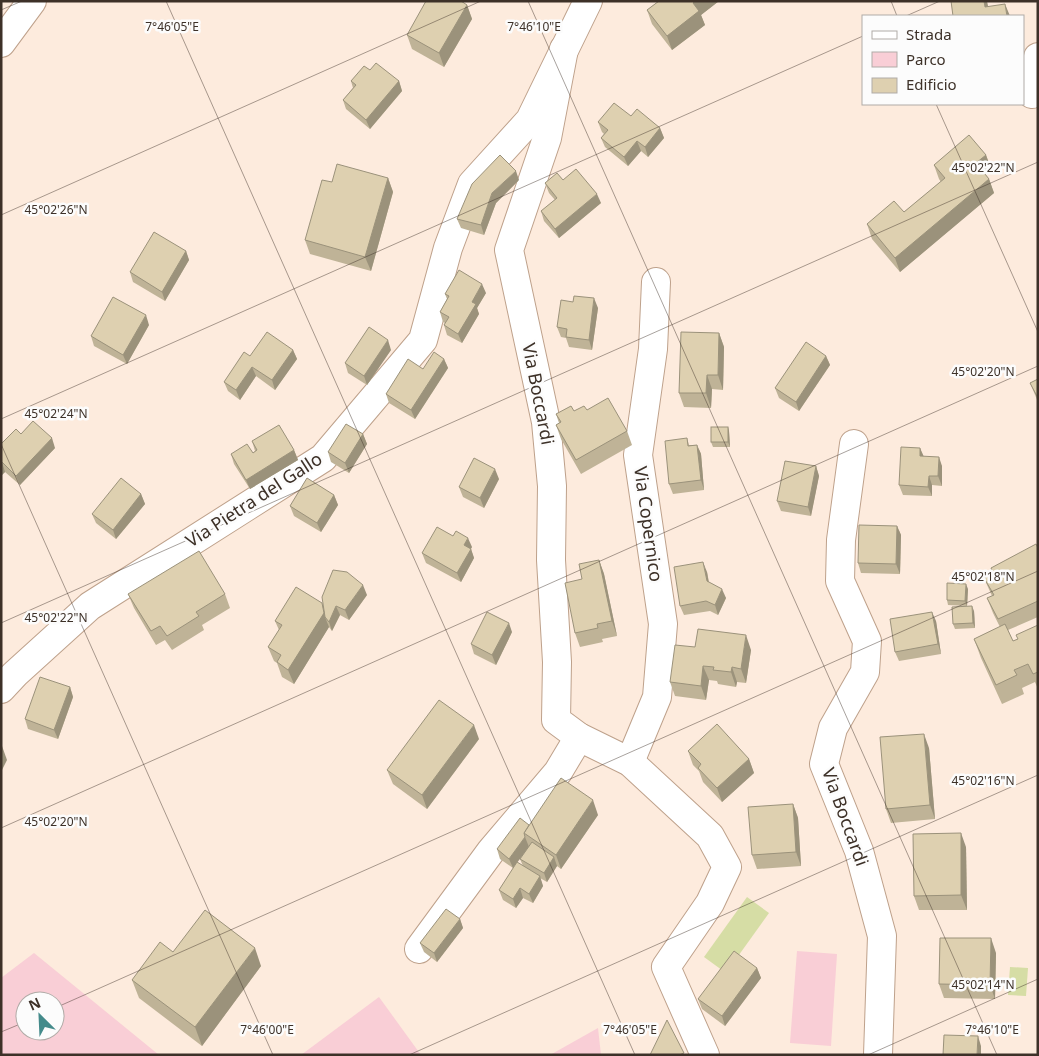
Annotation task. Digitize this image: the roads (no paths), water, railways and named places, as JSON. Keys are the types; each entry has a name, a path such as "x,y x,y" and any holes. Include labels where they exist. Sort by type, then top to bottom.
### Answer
{"street":[{"path":"1,43 32,1"},
{"name":"Via Pietra del Gallo","path":"1,689 90,606 323,458 423,340 448,248 472,184 530,120 588,1"},
{"name":"Via Boccardi","path":"564,49 547,138 509,250 546,422 552,486 551,560 557,662 556,720 579,737 630,762 710,836 727,867 710,903 666,967 705,1055"},
{"path":"1032,94 1038,57"},
{"name":"Via Copernico","path":"630,762 657,697 663,624 638,455 654,349 656,282"},
{"name":"Via Boccardi","path":"854,444 841,540 840,581 868,641 865,672 834,728 824,764 859,851 882,936 878,1055"},
{"path":"419,949 491,851 558,772 579,737"}]}
